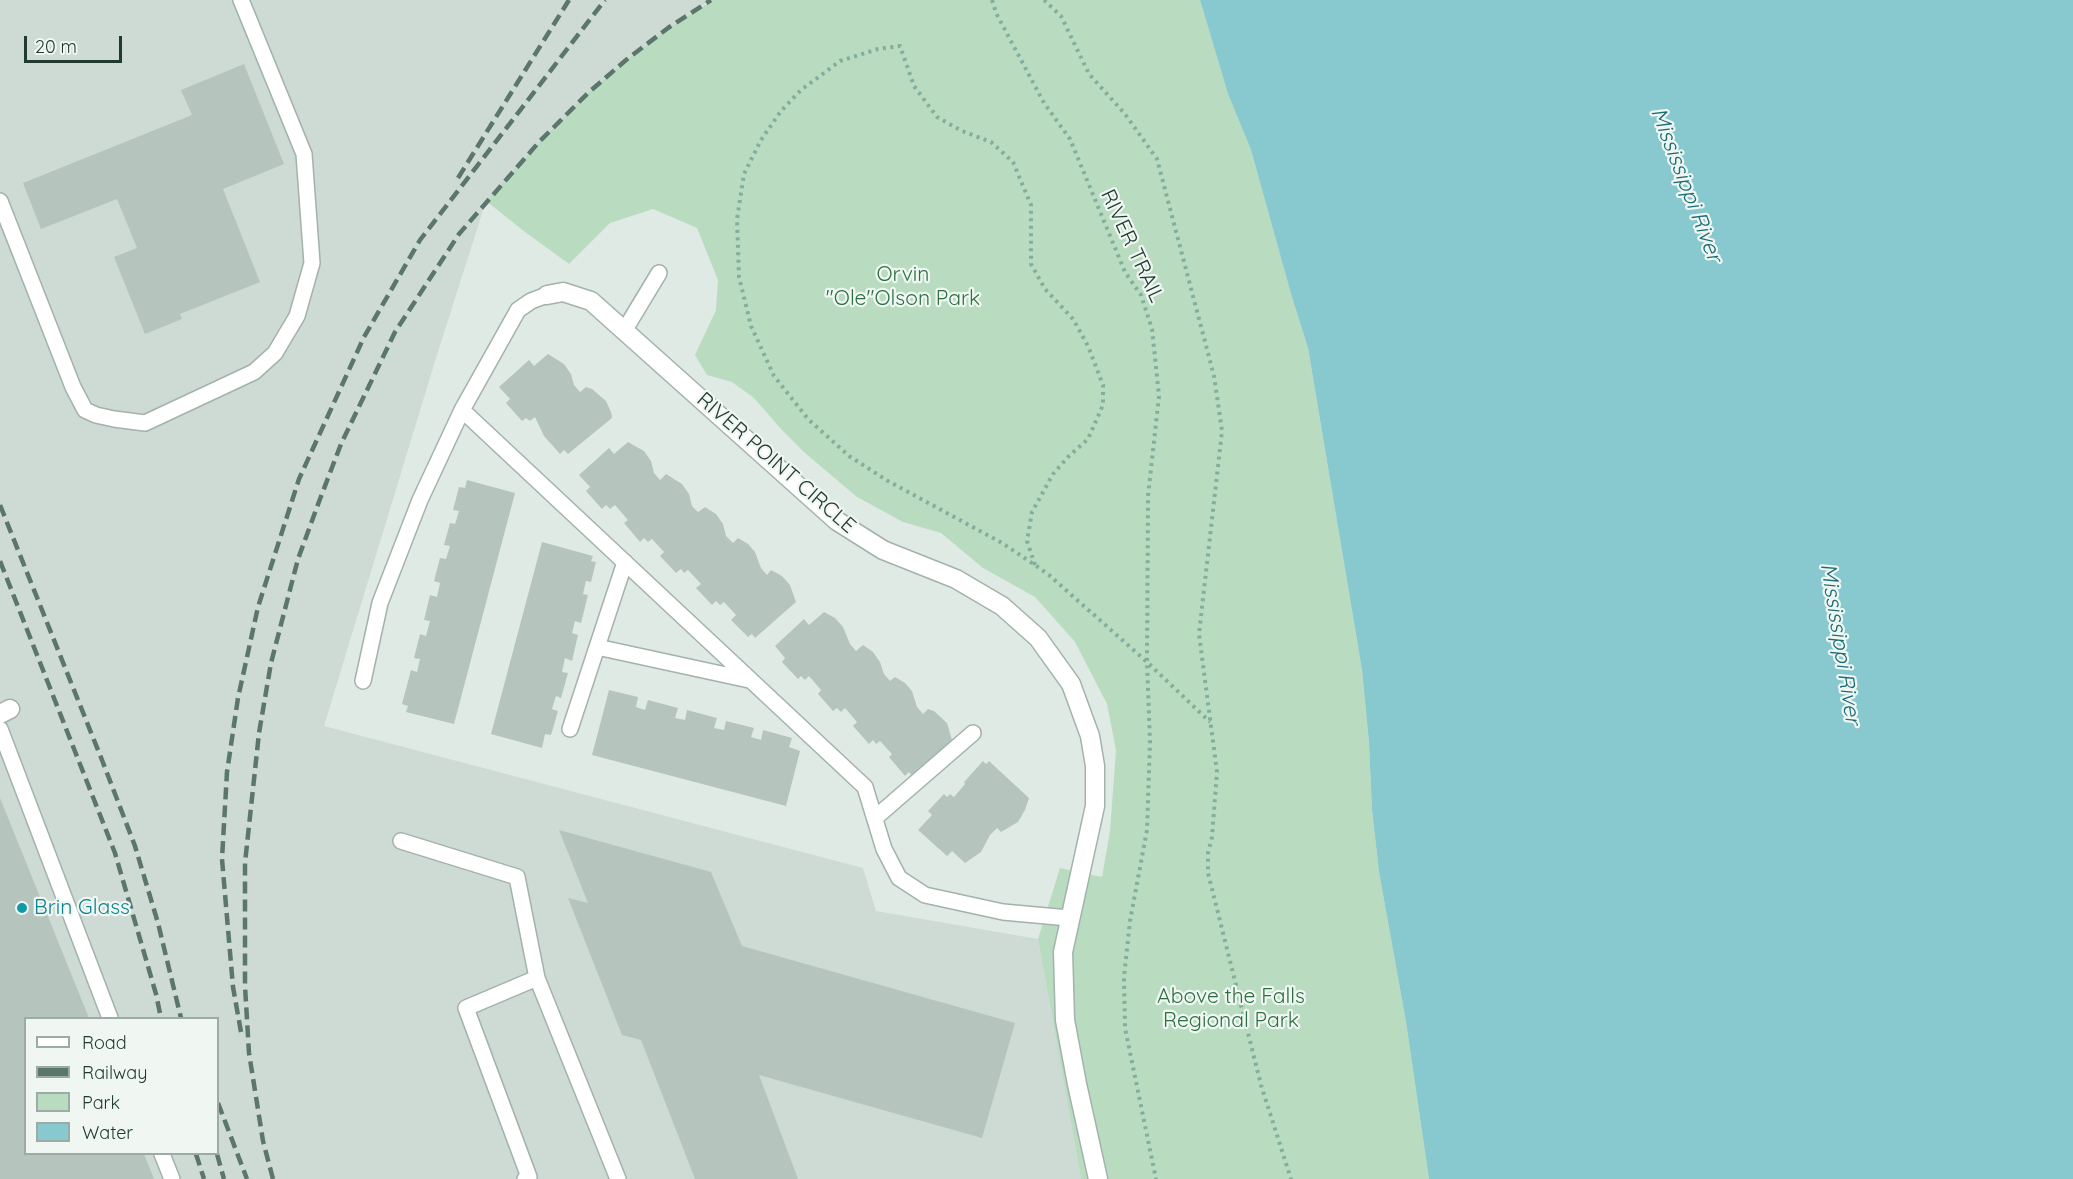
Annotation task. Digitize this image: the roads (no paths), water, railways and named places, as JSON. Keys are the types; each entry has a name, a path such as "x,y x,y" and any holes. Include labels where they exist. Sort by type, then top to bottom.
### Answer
{"street":[{"name":"RIVER POINT CIRCLE","path":"548,295 563,292 591,301 837,521 883,550 956,579 1002,606 1038,638 1071,684 1090,736 1095,766 1095,806 1063,952 1065,1020 1098,1179"}],"lane":[{"path":"0,201 73,387 85,410 114,419 145,423 254,372 275,353 297,316 312,263 304,154 241,0"},
{"path":"624,331 659,273"},
{"path":"363,681 380,603 420,500 462,410 518,310 531,301 548,295"},
{"path":"462,410 865,787 885,849 899,878 925,896 1003,912 1069,918"},
{"path":"570,729 625,562"},
{"path":"597,647 751,680"},
{"path":"0,729 110,1017"},
{"path":"875,818 973,733"},
{"path":"401,841 517,877 537,978 618,1179"},
{"path":"525,1179 529,1177 466,1008 537,978"},
{"path":"162,1155 172,1179"}],"water":[{"name":"Mississippi River","path":"1200,0 2073,0 2073,1179 1429,1179 1406,1022 1379,872 1362,670 1308,348 1251,150 1228,94"}],"railway":[{"path":"458,178 569,0"},
{"path":"241,1032 233,987 222,859 227,772 238,698 258,607 299,479 364,337 420,240 605,0"},
{"path":"273,1179 263,1141 249,1053 245,986 245,863 259,733 271,663 298,559 320,499 341,444 395,332 459,234 539,142 588,93 668,28 711,0"},
{"path":"0,505 135,846 158,923 181,1017"},
{"path":"0,561 115,853 161,1017"},
{"path":"219,1106 247,1179"},
{"path":"196,1155 204,1179"},
{"path":"217,1155 224,1179"}],"place":[{"name":"Brin Glass","path":"22,908"}],"park label":[{"name":"Orvin \"Ole\"Olson Park","path":"903,287"},
{"name":"Above the Falls Regional Park","path":"1231,1009"}]}
